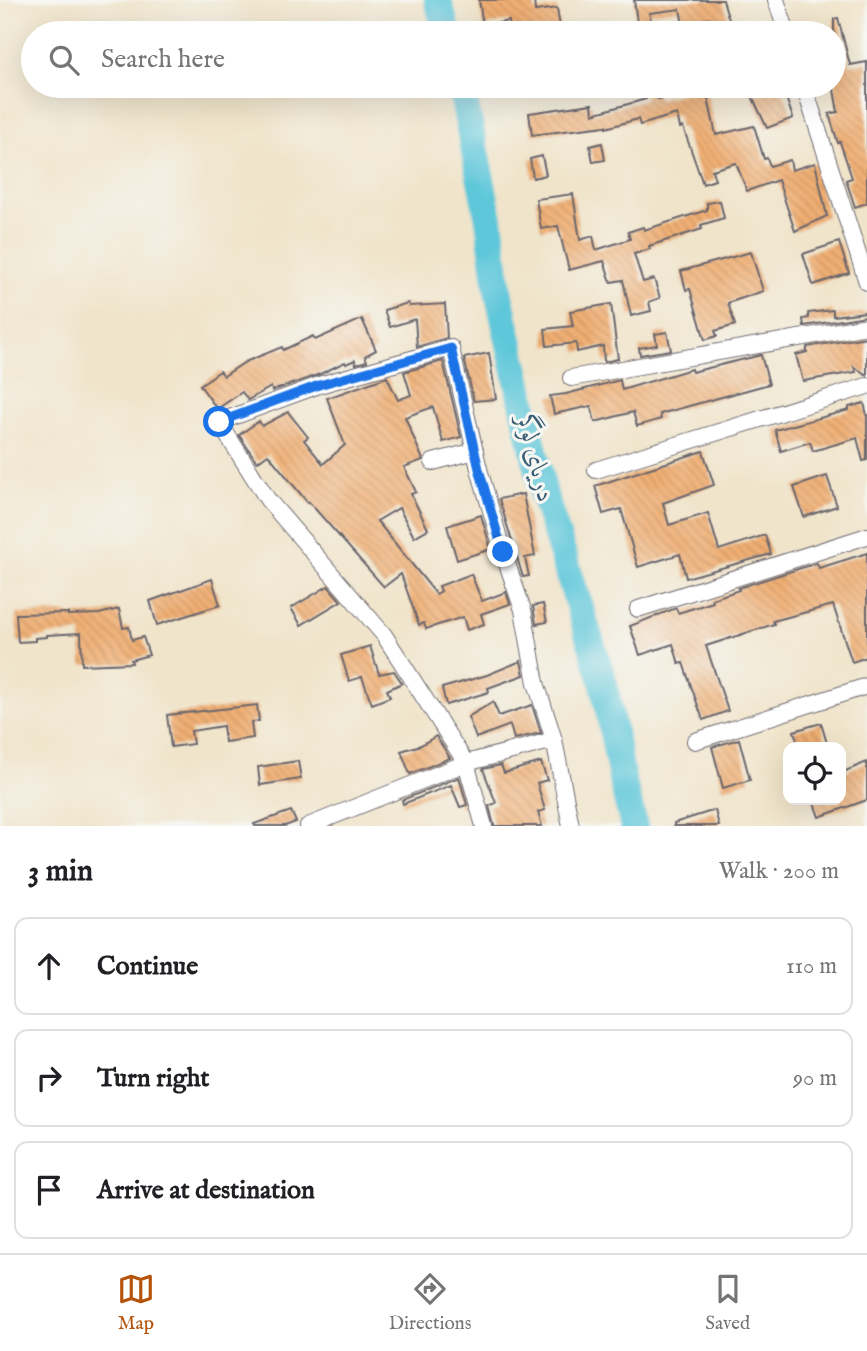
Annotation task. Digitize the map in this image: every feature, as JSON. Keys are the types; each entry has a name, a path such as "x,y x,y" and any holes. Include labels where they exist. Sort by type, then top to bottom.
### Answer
{"street":[{"path":"776,0 783,21"},
{"path":"808,98 866,278"},
{"path":"571,379 867,326"},
{"path":"484,826 466,763 384,635 268,500 219,422 319,385 451,348 475,451 503,552 523,610 536,683 554,740 571,826"},
{"path":"596,470 867,386"},
{"path":"433,461 475,451"},
{"path":"638,609 867,536"},
{"path":"695,741 867,686"},
{"path":"308,826 466,763 554,740"}],"building":[{"path":"479,0 534,0 535,11 557,8 559,21 509,21 482,21"},
{"path":"634,0 723,0 729,21 712,21 711,18 682,21 680,9 649,13 651,20 637,21"},
{"path":"846,49 850,65 867,62 867,203 855,207 846,180 852,178 829,114 838,112 835,98 846,98"},
{"path":"708,98 716,135 754,126 764,159 767,158 770,166 790,160 792,170 815,163 827,216 795,231 778,180 747,191 736,163 712,170 715,180 703,184 677,114 640,125 638,119 606,128 532,135 529,113 592,104 593,114 646,99"},
{"path":"753,98 786,98 793,118 767,128"},
{"path":"602,143 605,160 593,162 590,146"},
{"path":"542,156 546,175 533,178 530,159"},
{"path":"573,194 580,240 593,236 596,250 630,239 628,232 643,227 644,230 707,210 707,203 720,201 724,218 634,254 643,282 654,279 660,298 649,302 651,311 631,316 623,280 611,282 604,261 569,270 558,226 541,229 536,199"},
{"path":"839,242 849,273 813,285 803,254"},
{"path":"751,252 763,291 728,303 735,325 715,331 717,336 705,340 690,289 686,290 681,271"},
{"path":"408,303 409,306 445,304 447,338 417,347 415,319 390,327 384,310"},
{"path":"611,304 618,359 604,362 603,346 577,352 576,343 547,346 545,329 573,326 570,311"},
{"path":"833,310 833,316 866,312 866,316 804,326 803,319 809,318 808,313"},
{"path":"362,319 376,350 365,356 367,361 356,364 355,360 346,364 345,362 272,391 271,387 248,400 242,392 217,409 200,385 220,371 224,376 245,362 282,347 283,350 313,336 315,340"},
{"path":"667,332 671,350 640,355 639,348 657,345 655,334"},
{"path":"867,337 867,375 854,367 856,372 803,381 796,355 807,352 807,347"},
{"path":"489,353 496,399 474,401 464,358"},
{"path":"761,355 769,384 660,414 661,419 637,426 633,412 595,422 591,406 554,414 550,396 620,380 622,390 691,369 692,372"},
{"path":"443,361 461,437 443,442 433,407 405,417 423,460 404,467 416,492 411,494 428,529 414,537 399,508 377,521 436,594 441,591 439,586 471,574 482,601 506,592 510,604 481,614 484,624 467,630 463,617 426,629 424,623 419,625 401,574 384,587 268,454 257,462 239,435 259,421 262,426 288,412 308,437 304,440 323,464 345,445 327,398 387,377 398,400 411,395 404,372"},
{"path":"864,403 867,415 867,460 863,461 857,438 813,451 810,442 781,451 775,430 849,410 849,407"},
{"path":"703,451 714,485 663,503 669,525 708,513 719,550 765,535 771,554 686,578 680,554 638,567 621,509 603,514 595,486"},
{"path":"827,476 837,506 804,517 794,487"},
{"path":"523,494 535,556 525,558 529,576 523,577 499,499"},
{"path":"481,515 491,549 457,560 447,526"},
{"path":"867,553 867,657 852,662 833,605 773,621 774,624 706,646 728,711 703,720 683,663 679,664 673,644 640,655 630,626 676,608 678,613 713,602 712,599 739,590 738,588 817,563 819,568"},
{"path":"212,579 220,605 157,625 150,601"},
{"path":"328,586 341,601 301,625 291,608"},
{"path":"543,604 547,622 536,624 533,606"},
{"path":"119,609 123,628 129,627 132,640 143,637 149,655 131,660 132,663 82,665 81,633 47,635 35,638 35,641 18,642 16,614 99,614"},
{"path":"370,646 379,674 394,671 402,683 387,690 390,697 372,704 362,677 349,681 341,655"},
{"path":"521,661 524,675 488,688 489,692 446,705 442,688 487,675"},
{"path":"493,702 499,716 532,705 541,733 514,739 510,725 476,738 468,717"},
{"path":"257,705 259,721 251,722 253,738 225,742 223,726 191,731 193,744 171,747 167,715"},
{"path":"821,723 827,742 797,742 794,731"},
{"path":"436,736 450,758 410,774 401,751 421,745"},
{"path":"739,739 750,780 723,788 712,747"},
{"path":"298,761 301,779 260,785 258,767"},
{"path":"541,762 547,780 537,783 545,810 538,812 542,826 494,826 489,806 496,803 483,769 501,765 504,773"},
{"path":"867,762 867,800 819,817 815,805 846,805 846,771"},
{"path":"459,777 467,805 460,807 451,785 403,804 402,800"},
{"path":"715,810 719,826 674,826 674,823"},
{"path":"291,811 296,822 285,826 254,824"}],"waterway":[{"name":"دریای لوگر","path":"438,0 444,21"},
{"name":"دریای لوگر","path":"464,98 489,219 499,296 544,495 604,684 634,826"}],"route":[{"path":"219,422 319,385 451,348 479,469 503,552"}]}
